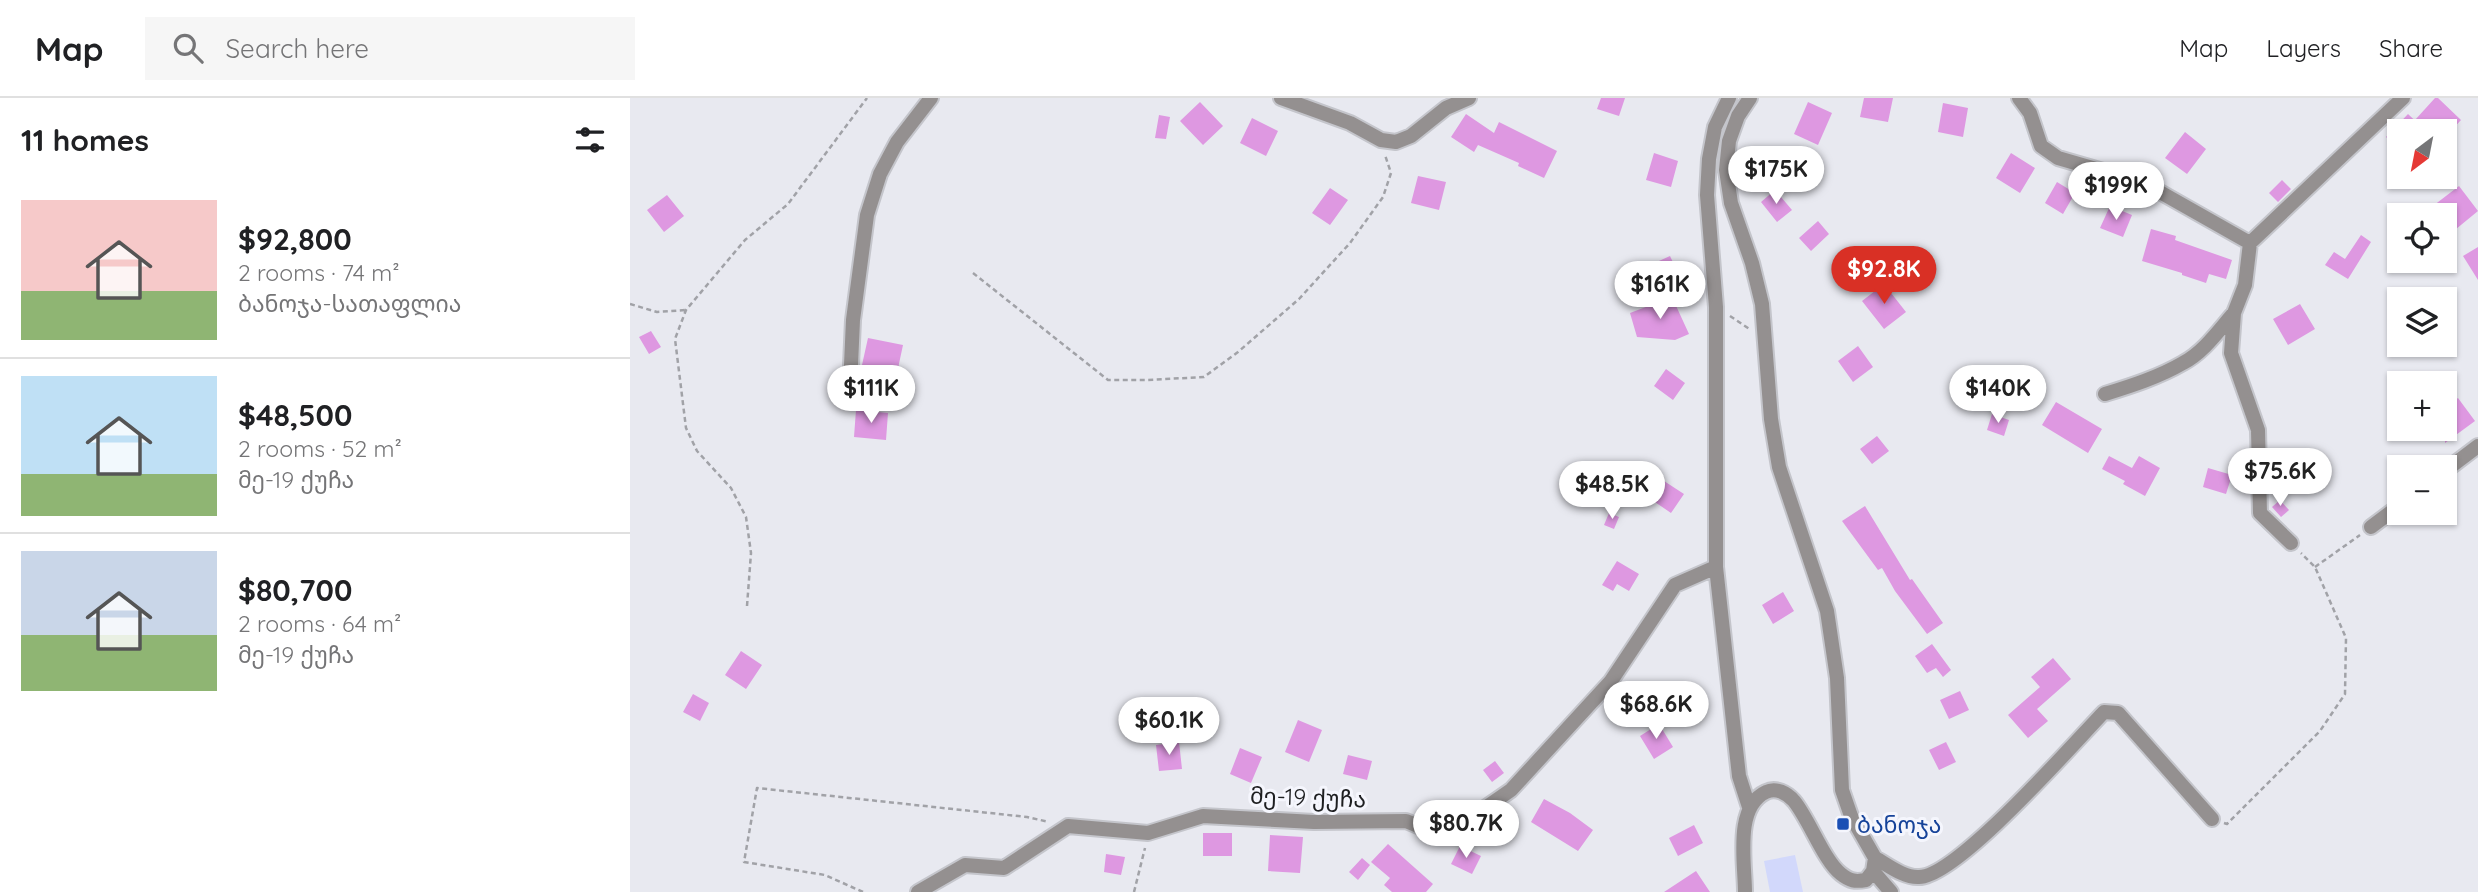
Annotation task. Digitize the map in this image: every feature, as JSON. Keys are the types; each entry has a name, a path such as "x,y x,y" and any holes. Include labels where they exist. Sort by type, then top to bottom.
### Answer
{"street":[{"path":"851,365 853,320 867,215 880,174 897,142 932,98"},
{"path":"1282,98 1350,123 1381,140 1396,142 1411,136 1446,108 1468,98"},
{"path":"1729,98 1715,127 1709,159 1707,195 1716,307 1716,567 1739,776 1749,807"},
{"path":"1750,98 1738,116 1729,141 1726,170 1731,203 1752,263 1762,304 1771,419 1779,467 1827,611 1837,678 1842,790 1874,865 1891,892"},
{"path":"2020,98 2030,113 2041,146 2058,158 2144,183 2250,243"},
{"path":"2291,543 2260,513 2258,430 2231,353 2235,313 2245,285 2250,243 2403,98"},
{"path":"2105,394 2142,382 2185,363 2208,343 2235,313"},
{"path":"2457,462 2478,446"},
{"path":"2371,527 2387,515"},
{"name":"მე-19 ქუჩა","path":"1068,826 1148,833 1203,816 1314,822 1406,821 1435,833 1452,831 1511,790 1611,681 1675,584 1716,567"},
{"path":"1874,865 1919,877 1935,874 1965,853 2104,712 2118,713 2212,819"},
{"path":"1745,892 1744,823 1749,807 1758,795 1771,789 1783,792 1794,802 1839,873 1853,882 1866,880 1874,865"},
{"path":"918,892 965,866 1004,868 1068,826"}],"path":[{"path":"747,606 751,553 746,517 730,488 697,451 686,428 675,339 686,310 745,240 788,204 867,98"},
{"path":"973,273 1108,380 1204,377 1238,352 1298,299 1350,243 1382,197 1391,173 1381,140"},
{"path":"630,304 657,312 686,310"},
{"path":"1716,307 1766,340"},
{"path":"2315,567 2371,527"},
{"path":"2212,819 2227,824 2320,731 2345,694 2346,638 2315,567 2291,543"},
{"path":"863,892 825,875 744,862 757,788 1027,817 1068,826"},
{"path":"1134,892 1148,833"}],"shaded area":[{"path":"1795,855 1803,892 1770,892 1764,861"}],"building":[{"path":"1601,98 1625,98 1619,116 1597,109"},
{"path":"1864,98 1893,98 1888,122 1860,117"},
{"path":"2438,98 2461,120 2457,124 2457,119 2416,119"},
{"path":"1200,102 1223,126 1203,145 1180,121"},
{"path":"1808,102 1832,113 1818,145 1794,134"},
{"path":"1943,103 1968,108 1963,137 1938,132"},
{"path":"1466,114 1494,133 1499,122 1557,151 1544,178 1518,166 1519,163 1478,145 1474,152 1451,137"},
{"path":"1159,115 1170,117 1166,139 1155,138"},
{"path":"1252,118 1278,131 1266,156 1240,143"},
{"path":"2185,132 2206,149 2187,174 2165,158"},
{"path":"1654,153 1678,161 1671,187 1646,180"},
{"path":"2011,153 2035,168 2020,193 1996,178"},
{"path":"1418,176 1446,182 1439,210 1411,203"},
{"path":"2282,180 2291,189 2278,202 2269,193"},
{"path":"2057,182 2075,193 2063,214 2045,203"},
{"path":"2459,186 2478,211 2457,228 2457,203 2437,203"},
{"path":"1330,188 1348,200 1330,225 1312,213"},
{"path":"1775,190 1792,210 1777,222 1761,202"},
{"path":"667,195 684,216 664,232 647,210"},
{"path":"2110,206 2132,215 2123,237 2100,228"},
{"path":"1818,221 1829,234 1811,251 1799,238"},
{"path":"2151,229 2176,236 2175,240 2232,260 2226,279 2209,274 2206,283 2142,261"},
{"path":"2361,235 2371,242 2348,279 2325,265 2334,252 2345,259"},
{"path":"2478,247 2478,280 2463,256"},
{"path":"1670,256 1681,279 1660,289 1650,265"},
{"path":"1884,284 1906,312 1884,329 1862,301"},
{"path":"1672,297 1689,334 1675,340 1637,337 1630,313"},
{"path":"2300,304 2315,329 2288,345 2273,319"},
{"path":"651,331 661,347 649,354 639,337"},
{"path":"868,338 903,345 897,373 862,365"},
{"path":"1858,346 1873,367 1853,382 1838,361"},
{"path":"1666,369 1685,383 1673,400 1654,386"},
{"path":"2457,399 2475,421 2457,434"},
{"path":"2056,402 2102,429 2088,453 2042,425"},
{"path":"856,410 888,413 886,440 854,437"},
{"path":"1992,414 2009,420 2004,436 1987,430"},
{"path":"1877,436 1889,451 1872,464 1860,449"},
{"path":"2109,456 2132,468 2139,456 2160,468 2145,496 2102,469"},
{"path":"2208,468 2232,475 2226,494 2203,487"},
{"path":"1664,481 1684,494 1671,513 1652,500"},
{"path":"2280,500 2289,510 2281,517 2272,507"},
{"path":"1865,506 1910,580 1912,579 1943,623 1927,634 1895,591 1882,568 1878,570 1842,521"},
{"path":"1609,513 1619,517 1614,529 1604,525"},
{"path":"1617,561 1639,574 1629,591 1617,584 1613,591 1602,585"},
{"path":"1783,592 1794,611 1773,624 1762,605"},
{"path":"1932,644 1951,670 1943,677 1936,668 1927,673 1915,656"},
{"path":"741,651 762,665 746,689 725,675"},
{"path":"2053,658 2071,679 2037,709 2048,721 2028,738 2008,715 2040,687 2031,677"},
{"path":"1960,691 1969,710 1949,719 1940,700"},
{"path":"693,694 709,703 700,721 683,712"},
{"path":"1298,720 1322,730 1309,762 1285,752"},
{"path":"1659,724 1673,747 1654,759 1640,736"},
{"path":"1179,742 1182,769 1159,771 1156,745"},
{"path":"1946,742 1956,762 1939,770 1929,750"},
{"path":"1240,748 1262,757 1251,783 1230,774"},
{"path":"1348,755 1372,761 1367,780 1343,774"},
{"path":"1495,761 1504,773 1492,782 1483,770"},
{"path":"1544,799 1593,830 1578,851 1531,822"},
{"path":"1694,825 1703,843 1678,856 1669,838"},
{"path":"1203,833 1232,833 1232,856 1203,856"},
{"path":"1270,835 1303,837 1300,873 1268,871"},
{"path":"1388,844 1433,884 1426,892 1392,892 1384,885 1390,878 1371,862"},
{"path":"1460,846 1481,856 1472,874 1451,864"},
{"path":"1106,854 1125,857 1121,875 1104,872"},
{"path":"1362,858 1370,865 1358,880 1349,872"},
{"path":"1696,871 1710,892 1664,892"}],"place":[{"name":"ბანოჯა","path":"1843,824"}]}
